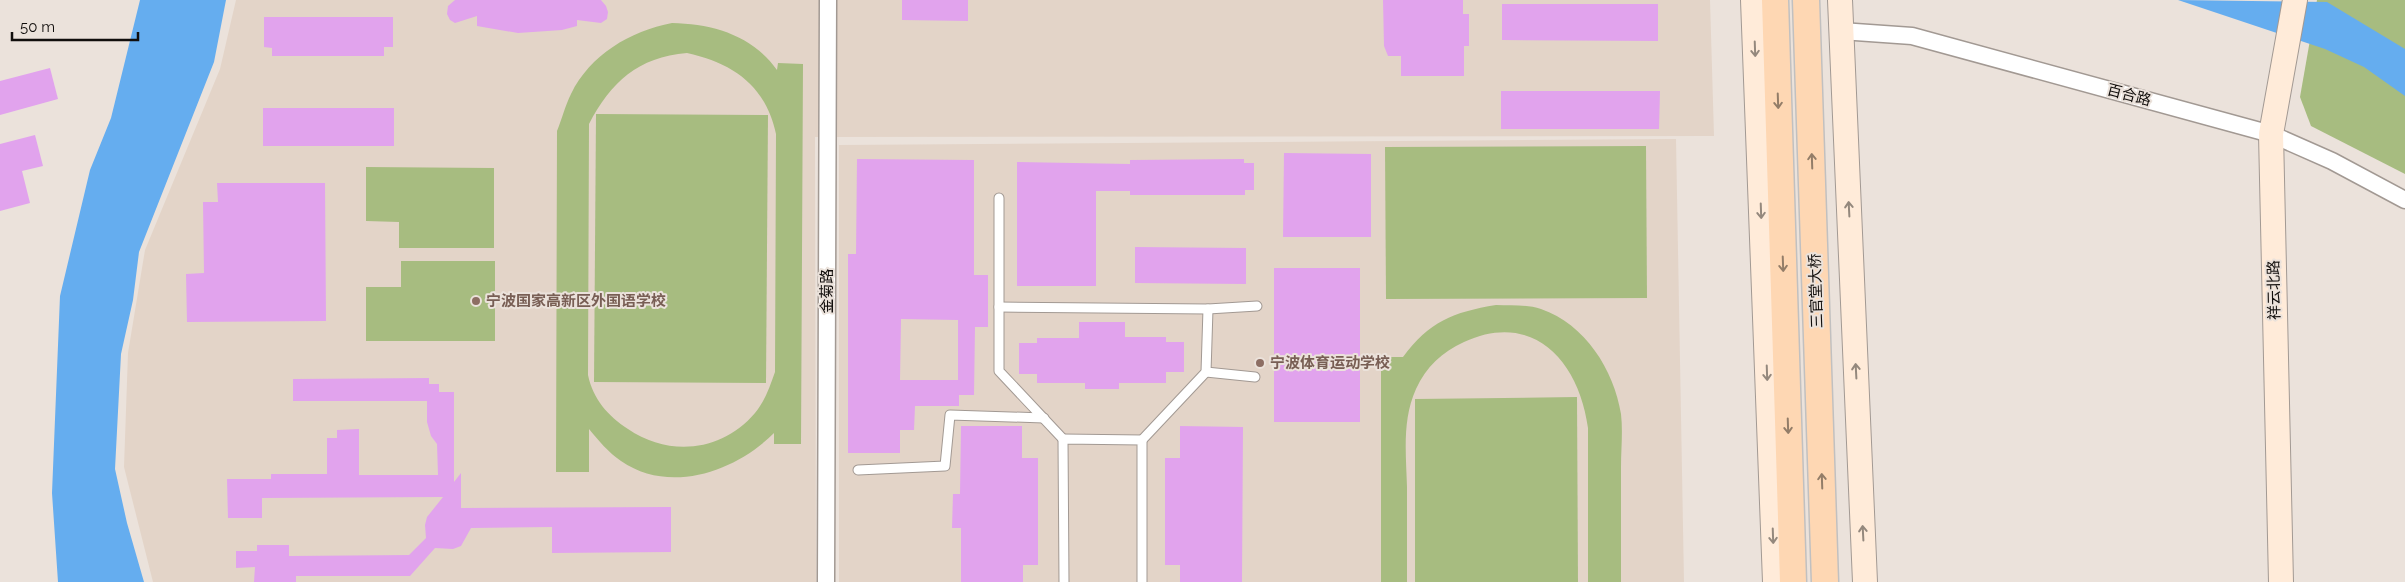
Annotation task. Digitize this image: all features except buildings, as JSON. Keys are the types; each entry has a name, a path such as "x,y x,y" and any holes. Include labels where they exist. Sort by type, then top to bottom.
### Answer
{"main road":[{"path":"1775,0 1792,582"},
{"name":"三官堂大桥","path":"1806,0 1825,582"}],"street":[{"name":"金菊路","path":"826,582 828,0"},
{"path":"1753,0 1775,582"},
{"path":"1840,0 1865,582"},
{"name":"祥云北路","path":"2281,582 2271,134 2295,0"},
{"name":"百合路","path":"1841,31 1912,36 2271,134 2332,161 2405,200"}],"lane":[{"path":"999,198 999,371 1063,439 1064,582"},
{"path":"999,307 1208,309 1257,306"},
{"path":"1142,582 1142,440 1206,372 1208,309"},
{"path":"1206,372 1254,377"},
{"path":"858,470 945,466 950,415 1044,418"},
{"path":"1063,439 1142,440"}],"shaded area":[{"name":"宁波国家高新区外国语学校","path":"236,0 1710,0 1714,136 815,137 816,582 153,582 124,467 128,353 145,250 220,69"},
{"name":"宁波体育运动学校","path":"1676,139 1684,582 839,582 839,145"}],"green space":[{"path":"2317,0 2405,0 2405,174 2311,126 2300,97"},
{"path":"672,23 717,29 744,40 756,48 777,70 778,63 803,64 801,444 774,444 774,433 759,447 722,468 702,474 681,477 660,476 640,471 621,461 589,429 589,472 556,472 557,131 571,94 589,68 613,47 641,32","holes":["687,53 704,57 733,70 756,90 771,117 776,134 775,372 762,404 742,426 727,436 711,443 678,447 644,438 621,424 602,406 590,384 588,375 589,124 617,84 640,66 670,55"]},
{"path":"596,114 768,115 766,383 594,382"},
{"path":"1646,146 1647,298 1386,299 1385,147"},
{"path":"366,167 494,168 494,248 399,248 399,222 366,221"},
{"path":"401,261 495,261 495,341 366,341 366,287 401,287"},
{"path":"1496,305 1530,306 1557,316 1584,337 1604,365 1612,381 1622,420 1621,582 1588,582 1588,428 1583,404 1575,382 1563,363 1549,348 1531,337 1511,333 1489,334 1456,346 1435,361 1420,381 1409,413 1406,437 1407,582 1381,582 1381,357 1403,357 1422,335 1443,320 1467,311"},
{"path":"1577,397 1578,582 1415,582 1415,399"}],"water":[{"path":"140,0 226,0 214,62 139,252 133,300 121,354 115,469 127,523 144,582 58,582 52,493 60,296 90,170 111,118"},
{"path":"2178,0 2327,2 2405,49 2405,96 2364,67 2325,49"}],"place":[{"name":"宁波国家高新区外国语学校","path":"476,301"},
{"name":"宁波体育运动学校","path":"1260,363"}]}
